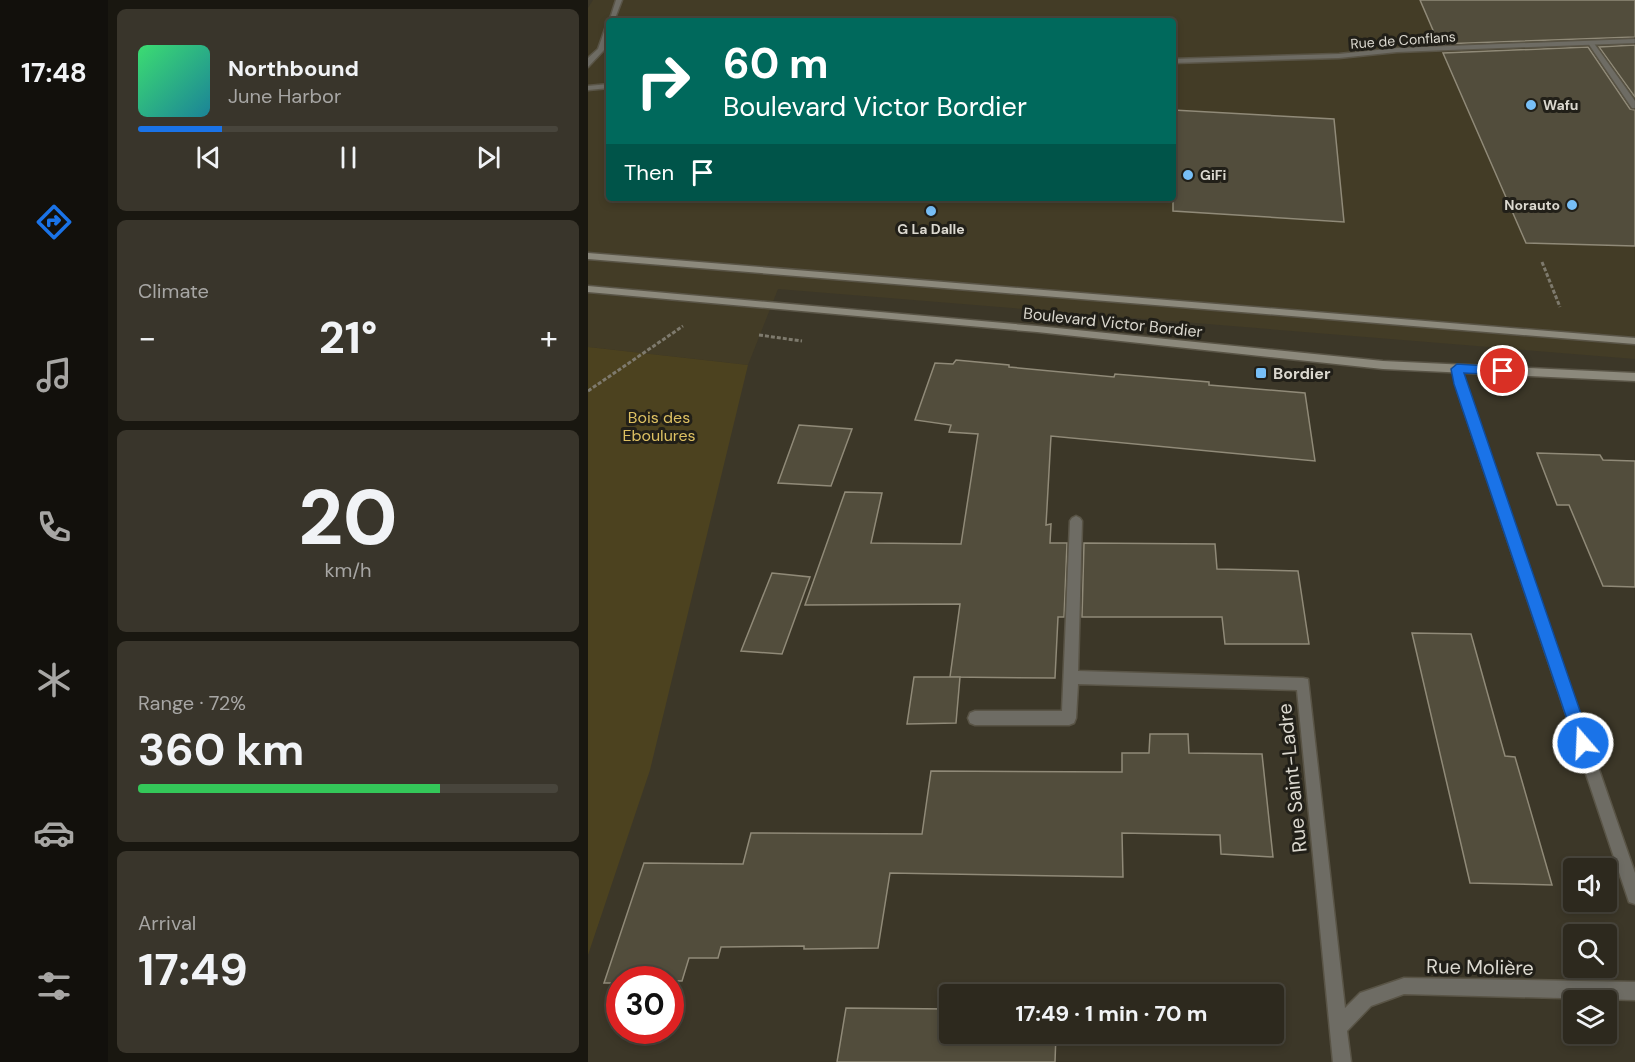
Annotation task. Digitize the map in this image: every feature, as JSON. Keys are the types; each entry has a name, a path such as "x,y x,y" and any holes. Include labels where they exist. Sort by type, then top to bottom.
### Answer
{"main road":[{"name":"Boulevard Victor Bordier","path":"588,256 1635,341"},
{"name":"Boulevard Victor Bordier","path":"588,289 1037,329 1373,364 1635,377"}],"street":[{"path":"612,18 619,0"},
{"name":"Rue de Conflans","path":"1176,62 1339,56 1397,50 1635,41"},
{"path":"1591,43 1635,106"},
{"path":"588,65 591,59 605,50"},
{"path":"588,88 606,86"},
{"path":"1457,369 1460,384 1635,896"},
{"path":"975,718 1069,718 1076,521"},
{"name":"Rue Saint-Ladre","path":"1071,677 1303,684 1338,1028"},
{"name":"Rue Molière","path":"1338,1028 1366,999 1404,986 1635,991"},
{"path":"1338,1028 1342,1062"}],"path":[{"path":"1542,262 1571,336"},
{"path":"588,391 683,326"}],"shaded area":[{"path":"593,0 1635,0 1635,359 778,289 748,365 588,347 588,8"}],"green space":[{"name":"Bois des Eboulures","path":"588,347 748,365 650,770 588,955"}],"building":[{"path":"1420,0 1635,0 1635,37 1439,44"},
{"path":"1635,45 1635,97 1599,47"},
{"path":"1588,47 1630,109 1635,110 1635,246 1526,243 1443,53"},
{"path":"1176,110 1334,119 1344,222 1173,211 1173,201 1176,201"},
{"path":"956,360 1114,377 1115,374 1305,393 1315,461 1051,436 1046,525 1051,524 1050,543 1067,543 1064,617 1058,617 1055,678 950,677 960,604 805,605 845,492 882,493 871,543 961,544 978,434 949,432 951,425 915,420 935,363 953,364"},
{"path":"799,425 852,429 831,486 778,483"},
{"path":"1537,453 1600,455 1603,460 1635,461 1635,587 1603,586 1569,505 1557,505"},
{"path":"1084,543 1215,544 1217,569 1298,571 1309,644 1225,644 1222,617 1082,617"},
{"path":"772,573 810,577 782,654 741,651"},
{"path":"1412,633 1471,634 1505,756 1515,757 1552,885 1470,883"},
{"path":"914,677 960,677 956,723 907,724"},
{"path":"1150,734 1188,734 1189,753 1262,754 1273,857 1221,854 1220,835 1122,833 1123,877 890,873 878,948 721,947 718,958 689,958 684,974 684,966 610,966 644,863 743,864 751,833 922,834 931,771 1122,772 1122,753 1149,753"},
{"path":"846,1008 939,1009 939,1044 1056,1044 1055,1062 837,1062"}],"place":[{"name":"Wafu","path":"1531,105"},
{"name":"GiFi","path":"1188,175"},
{"name":"Norauto","path":"1572,205"},
{"name":"G La Dalle","path":"931,211"},
{"name":"Bordier","path":"1261,373"}],"route":[{"path":"1503,371 1457,369 1460,384 1583,743"}]}
